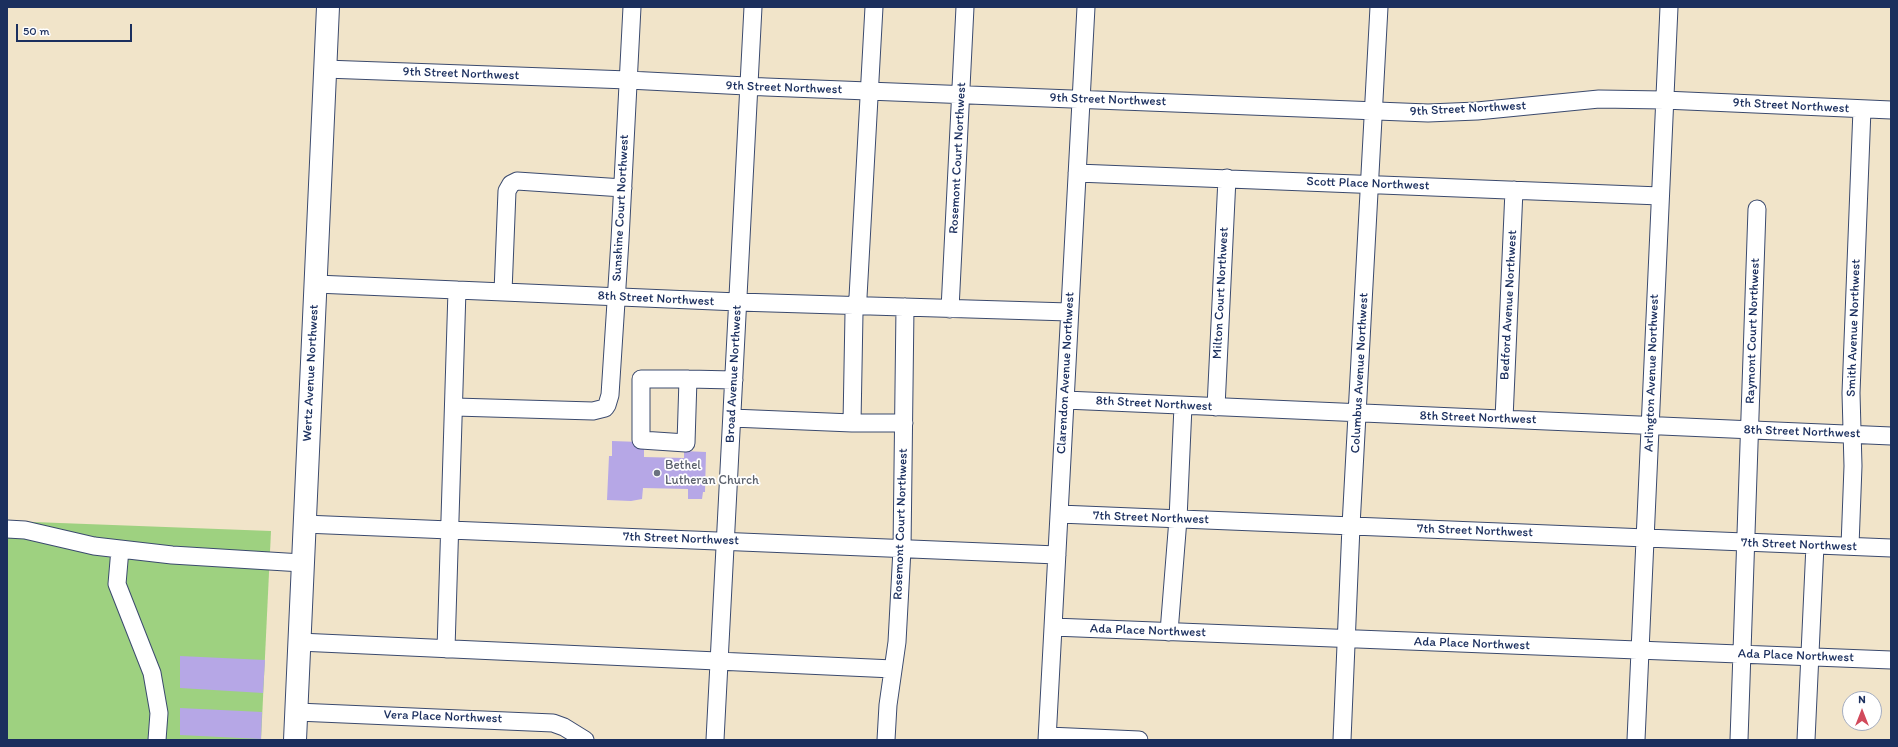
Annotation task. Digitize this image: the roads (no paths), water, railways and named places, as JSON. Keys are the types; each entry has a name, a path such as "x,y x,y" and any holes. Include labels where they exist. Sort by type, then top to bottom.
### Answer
{"main road":[{"name":"Wertz Avenue Northwest","path":"295,740 328,7"}],"street":[{"name":"Sunshine Court Northwest","path":"455,407 593,411 605,408 610,395 623,188 632,7"},
{"name":"Broad Avenue Northwest","path":"715,740 753,7"},
{"path":"852,423 854,313 860,274 874,7"},
{"name":"Rosemont Court Northwest","path":"950,309 966,7"},
{"name":"Clarendon Avenue Northwest","path":"1047,738 1086,7"},
{"name":"Columbus Avenue Northwest","path":"1342,740 1351,526 1374,111 1378,7"},
{"name":"Arlington Avenue Northwest","path":"1636,740 1647,538 1650,425 1669,7"},
{"name":"9th Street Northwest","path":"325,69 1428,113 1477,111 1599,99 1664,100 1891,110"},
{"name":"Smith Avenue Northwest","path":"1850,546 1852,434 1851,393 1862,109"},
{"name":"Scott Place Northwest","path":"1076,173 1660,196"},
{"name":"Milton Court Northwest","path":"1216,407 1227,178"},
{"path":"503,292 506,191 511,184 516,181 623,188"},
{"name":"Bedford Avenue Northwest","path":"1504,419 1514,190"},
{"name":"Raymont Court Northwest","path":"1739,740 1757,209"},
{"name":"8th Street Northwest","path":"316,284 738,302 1070,312"},
{"path":"446,649 449,530 455,407 457,290"},
{"name":"Rosemont Court Northwest","path":"886,740 897,642 902,549 905,308"},
{"path":"688,379 686,443 641,440 641,378 688,379 734,380"},
{"name":"8th Street Northwest","path":"1065,400 1891,436"},
{"path":"1169,632 1178,519 1183,406"},
{"path":"732,418 852,423 904,423"},
{"name":"7th Street Northwest","path":"1059,514 1891,548"},
{"name":"7th Street Northwest","path":"304,524 725,540 1057,555"},
{"path":"7,529 25,530 94,546 172,555 302,563"},
{"path":"1806,740 1815,545"},
{"path":"120,549 117,584 152,673 159,712 157,740"},
{"name":"Ada Place Northwest","path":"1053,627 1891,660"},
{"path":"299,642 893,669"},
{"name":"Vera Place Northwest","path":"297,712 553,723 570,730 585,740"},
{"path":"1047,738 1139,740"}],"place":[{"name":"Bethel Lutheran Church","path":"657,473"}]}
